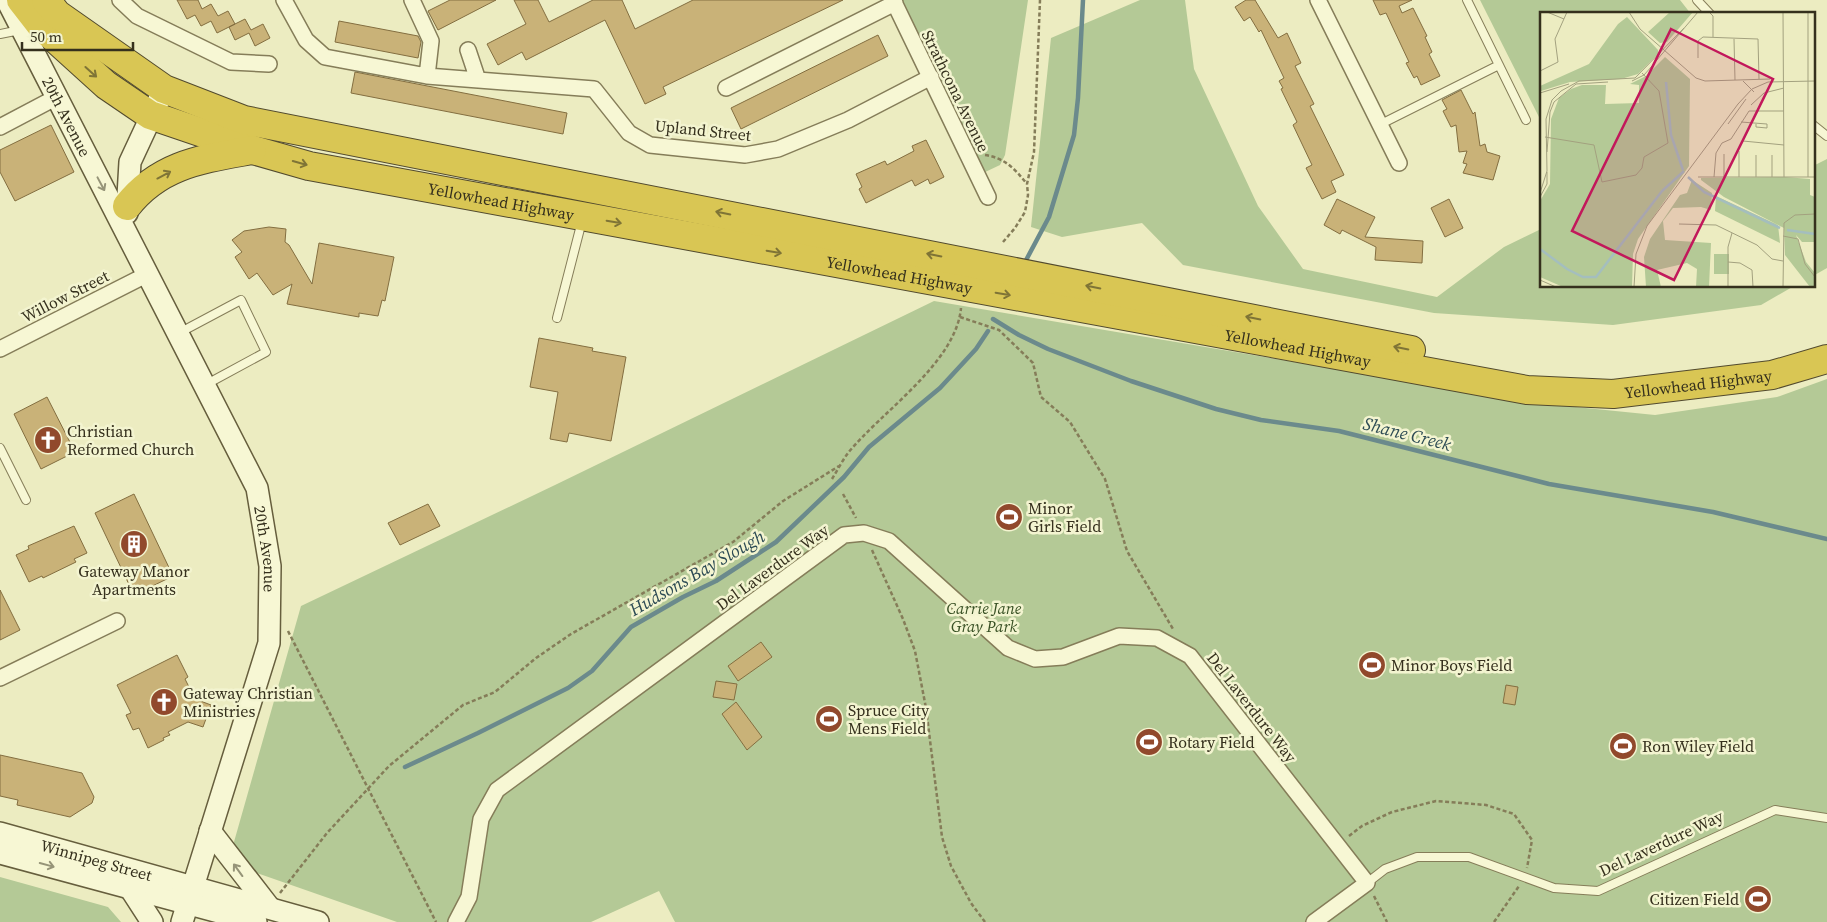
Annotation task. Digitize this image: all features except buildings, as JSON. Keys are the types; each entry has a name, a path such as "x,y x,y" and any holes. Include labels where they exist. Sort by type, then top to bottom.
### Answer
{"highway":[{"name":"Yellowhead Highway","path":"21,0 42,27 106,85 150,115 253,150 309,166 1527,390 1613,394 1772,375 1827,359"},
{"name":"Yellowhead Highway","path":"46,0 57,14 164,89 244,120 1543,376 1613,379 1773,362 1827,341"},
{"path":"127,206 140,190 189,162 253,150"}],"street":[{"name":"20th Avenue","path":"7,0 55,98 257,488 270,566 269,643 188,904"},
{"path":"120,0 137,16 231,62 269,64"},
{"name":"Upland Street","path":"284,0 306,40 325,57 427,76 594,89 629,133 650,144 745,155 778,149 848,120 931,77"},
{"path":"412,0 431,41 427,76"},
{"path":"1318,0 1399,163"},
{"path":"726,88 894,2"},
{"name":"Strathcona Avenue","path":"894,2 988,197"},
{"path":"468,50 478,80"},
{"name":"20th Avenue","path":"126,233 130,162 150,115 164,89"},
{"path":"0,127 55,98"},
{"name":"Willow Street","path":"0,349 146,275"},
{"name":"Del Laverdure Way","path":"456,922 469,897 481,819 497,790 844,535 864,533 889,541 1008,648 1035,659 1063,657 1119,636 1157,638 1190,656 1367,883 1314,922"},
{"path":"0,678 117,621"},
{"path":"210,831 246,917"},
{"name":"Winnipeg Street","path":"0,833 188,904"},
{"name":"Winnipeg Street","path":"0,853 188,904"},
{"path":"130,888 152,922"},
{"path":"188,904 246,917"},
{"path":"188,904 246,917 318,922"}],"lane":[{"path":"1466,0 1526,120"},
{"path":"1697,0 1708,12"},
{"path":"0,34 21,30"},
{"path":"1381,124 1499,65"},
{"path":"1814,125 1827,136"},
{"path":"557,318 583,216"},
{"path":"177,334 241,300 266,352 204,386"},
{"path":"0,448 26,500"},
{"name":"Del Laverdure Way","path":"1367,883 1385,869 1417,857 1470,857 1554,888 1598,891 1775,810 1827,818"}],"path":[{"path":"1003,242 1025,212 1028,196 1027,184 1034,152 1040,0"},
{"path":"967,155 998,157 1016,170 1027,184"},
{"path":"832,479 848,453 942,355 960,317 962,299"},
{"path":"960,317 999,330 1033,363 1041,398 1070,422 1106,479 1127,551 1190,656"},
{"path":"246,917 389,766 463,705 495,692 536,658 570,634 733,542 783,501 839,466"},
{"path":"844,494 904,620 914,651 926,708 942,837 949,859 972,903 985,922"},
{"path":"285,627 436,922"},
{"path":"1338,845 1362,826 1392,812 1436,801 1486,805 1514,814 1532,840 1526,878 1494,922"},
{"path":"1367,883 1386,922"}],"green space":[{"path":"894,0 1028,0 1005,155 1000,165 981,174"},
{"path":"1140,0 1185,0 1194,69 1258,206 1303,269 1437,297 1504,247 1540,229 1540,288 1791,288 1761,305 1613,325 1434,313 1183,265 1142,223 1062,237 1031,227 1051,38"},
{"path":"1480,0 1680,0 1689,12 1540,12 1540,119"},
{"path":"1827,159 1827,268 1814,275 1814,164"},
{"name":"Carrie Jane Gray Park","path":"934,301 1536,403 1655,415 1777,397 1827,379 1827,922 675,922 659,891 591,922 397,922 228,863 301,606"},
{"path":"0,877 108,907 121,922 0,922"}],"waterway":[{"name":"Hudsons Bay Slough","path":"1024,264 1049,217 1074,135 1078,98 1083,0"},
{"name":"Shane Creek","path":"993,319 1019,335 1048,349 1131,381 1216,409 1261,420 1339,431 1549,484 1713,512 1827,539"},
{"name":"Hudsons Bay Slough","path":"405,767 568,688 592,671 631,627 683,597 716,581 776,542 844,477 869,447 940,388 976,349 988,331"}],"place":[{"name":"Christian Reformed Church","path":"48,440"},
{"name":"Minor Girls Field","path":"1009,517"},
{"name":"Gateway Manor Apartments","path":"134,544"},
{"name":"Minor Boys Field","path":"1372,665"},
{"name":"Gateway Christian Ministries","path":"164,702"},
{"name":"Spruce City Mens Field","path":"829,719"},
{"name":"Rotary Field","path":"1149,742"},
{"name":"Ron Wiley Field","path":"1623,746"},
{"name":"Citizen Field","path":"1758,899"}]}
